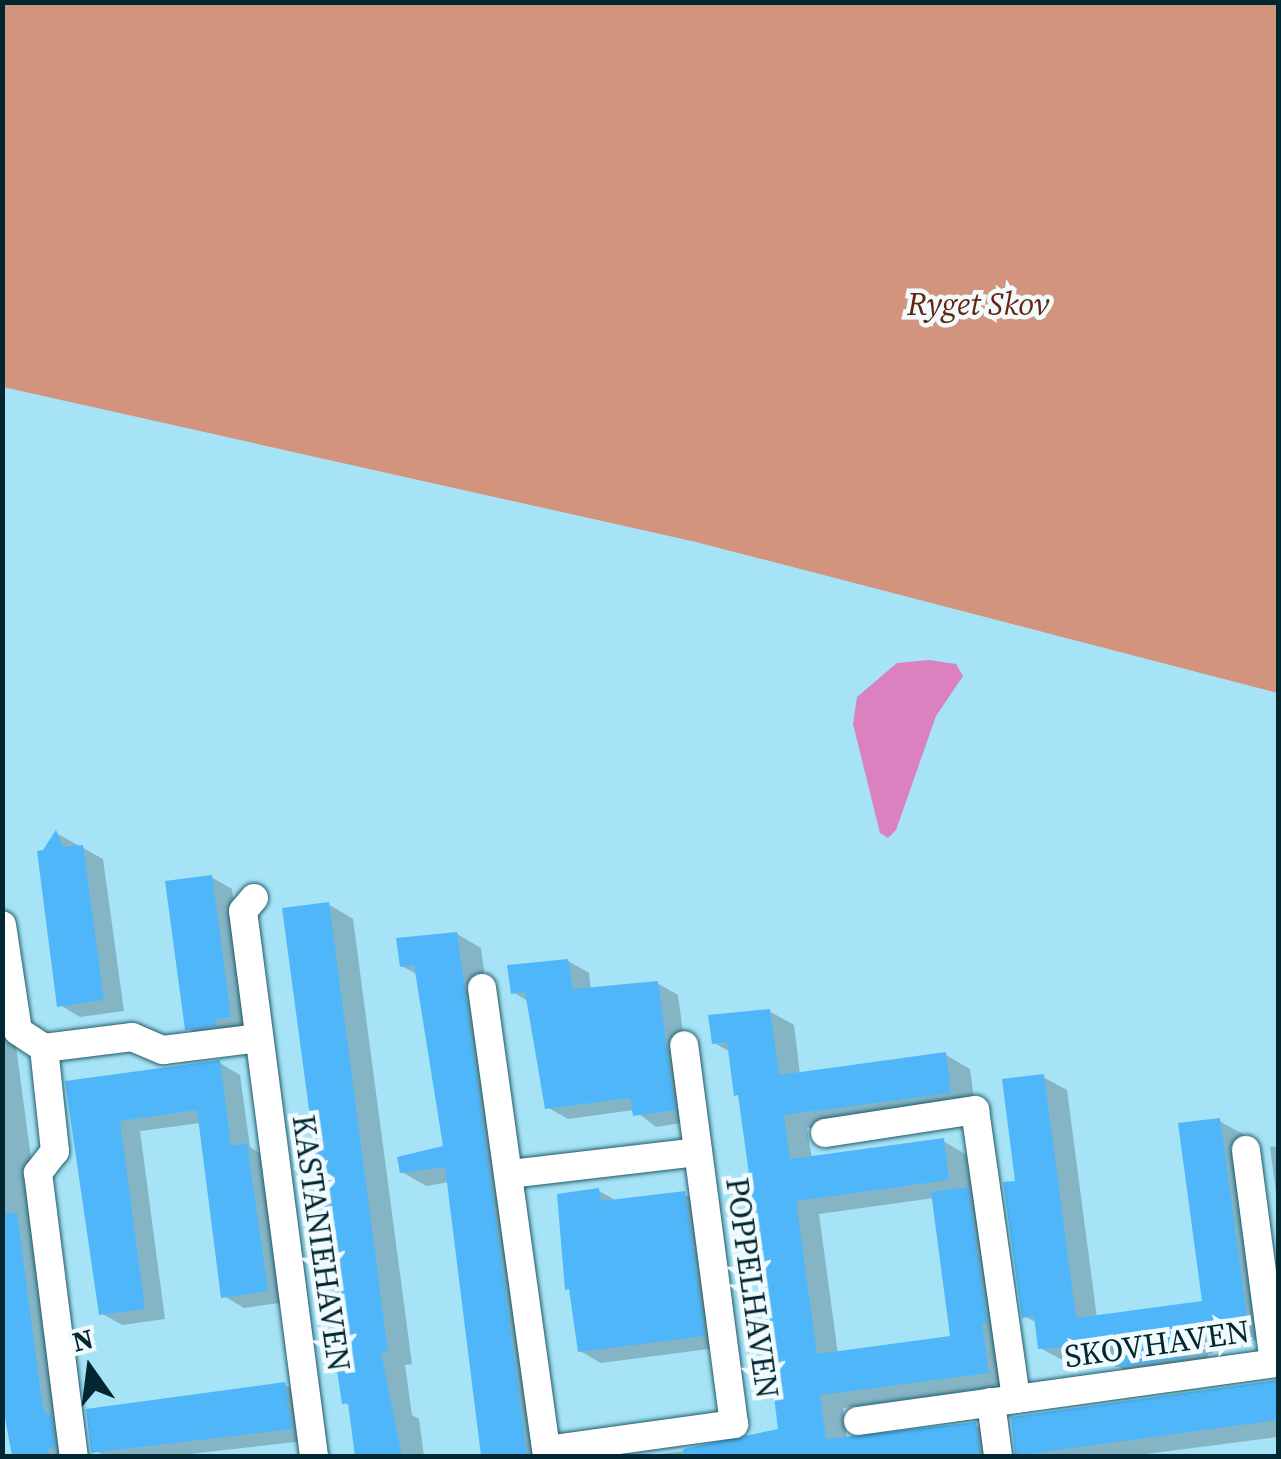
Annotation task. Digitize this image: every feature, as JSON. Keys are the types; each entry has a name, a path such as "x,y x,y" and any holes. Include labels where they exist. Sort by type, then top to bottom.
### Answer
{"street":[{"name":"KASTANIEHAVEN","path":"254,898 243,911 314,1456"},
{"path":"2,925 18,1032 44,1048 132,1036 162,1050 258,1038"},
{"name":"POPPELHAVEN","path":"482,988 547,1453 734,1424 684,1045"},
{"path":"44,1048 55,1151 38,1174 74,1456"},
{"path":"825,1133 976,1110 1004,1400 998,1456"},
{"name":"SKOVHAVEN","path":"858,1420 1274,1363 1246,1150"},
{"name":"POPPELHAVEN","path":"510,1174 698,1152"}],"green space":[{"name":"Ryget Skov","path":"3,2 1278,3 1278,693 696,542 3,387"}],"shaded area":[{"path":"929,660 956,664 963,676 936,716 896,830 888,838 880,833 853,724 857,697 897,663"}],"building":[{"path":"56,830 63,847 83,845 104,1000 57,1007 37,851 43,850"},
{"path":"212,875 231,1017 215,1019 216,1026 185,1030 165,881"},
{"path":"329,902 388,1351 381,1352 402,1456 355,1456 348,1403 342,1404 336,1364 343,1363 282,908"},
{"path":"457,932 527,1456 481,1456 445,1167 400,1173 397,1157 443,1146 414,965 400,967 396,938"},
{"path":"568,959 573,989 658,981 675,1110 633,1116 630,1098 545,1109 525,992 511,994 507,965"},
{"path":"770,1009 779,1075 946,1052 951,1093 784,1115 790,1159 944,1138 949,1180 796,1201 817,1354 950,1336 931,1192 968,1187 987,1322 982,1323 989,1373 820,1395 826,1439 976,1422 980,1456 684,1456 683,1449 778,1429 771,1372 776,1371 759,1248 755,1249 750,1218 755,1217 738,1095 734,1096 727,1042 712,1044 708,1015"},
{"path":"220,1060 231,1146 247,1143 268,1291 221,1298 197,1110 120,1121 145,1309 99,1315 65,1081"},
{"path":"1044,1074 1076,1318 1202,1301 1178,1123 1220,1118 1248,1325 1190,1333 1191,1340 1185,1341 1188,1357 1115,1367 1112,1344 1038,1349 1034,1316 1022,1318 1003,1182 1015,1181 1002,1079"},
{"path":"599,1188 601,1201 685,1191 705,1336 578,1352 569,1289 565,1290 557,1194"},
{"path":"17,1213 42,1403 46,1414 51,1414 55,1449 48,1448 49,1456 12,1456 2,1402 2,1214"},
{"path":"1278,1380 1278,1420 1015,1456 1011,1417"},
{"path":"285,1382 292,1429 91,1453 86,1409"}]}
